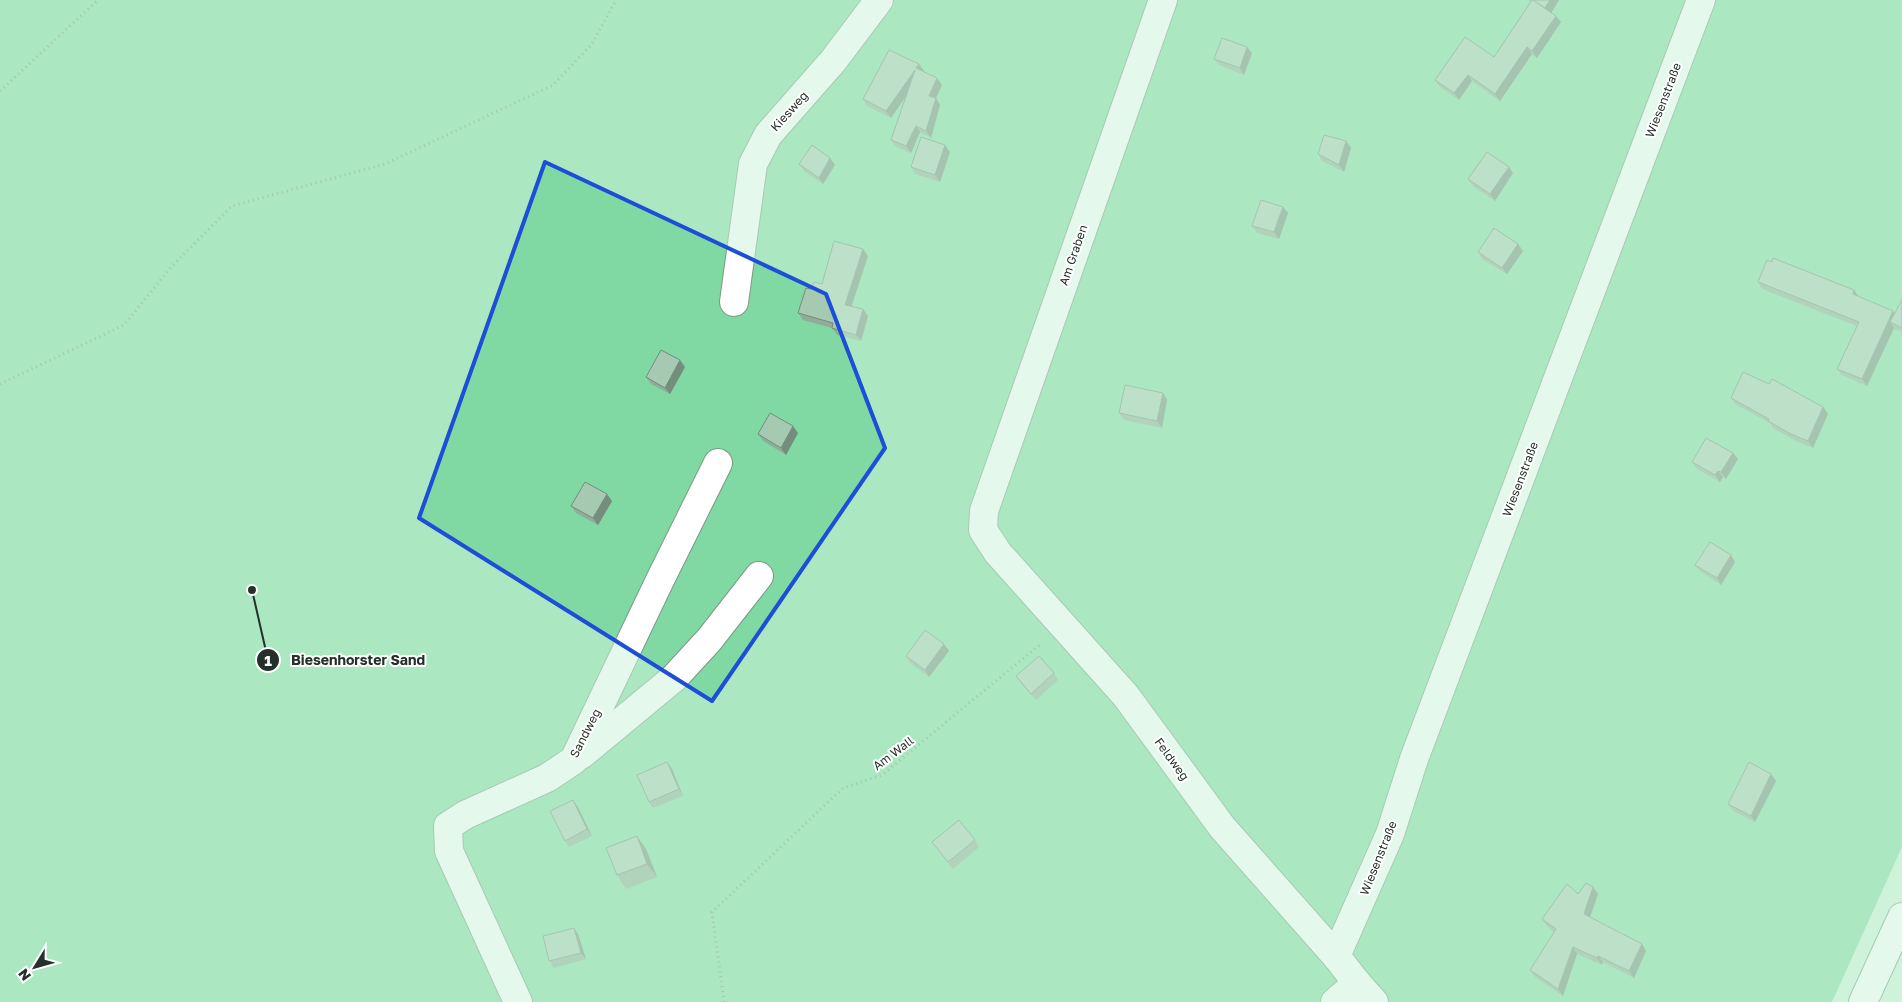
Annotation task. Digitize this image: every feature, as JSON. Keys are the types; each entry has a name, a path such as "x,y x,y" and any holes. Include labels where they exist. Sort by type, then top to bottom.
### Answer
{"lane":[{"name":"Kiesweg","path":"734,302 753,164 768,135 833,62 879,0"},
{"name":"Am Graben","path":"984,511 1163,0"},
{"name":"Wiesenstraße","path":"1336,956 1390,834 1414,759 1701,0"},
{"name":"Sandweg","path":"518,1002 449,851 448,826 465,815 547,778 574,760 718,463"},
{"name":"Feldweg","path":"984,511 983,530 998,553 1126,696 1222,827 1336,956 1366,993"},
{"path":"574,760 674,678 709,640 759,576"},
{"path":"1863,1002 1902,917"},
{"path":"1335,1002 1366,993"}],"path":[{"path":"0,91 98,0"},
{"path":"0,384 124,325 172,266 232,206 385,164 553,85 592,44 616,0"},
{"name":"Am Wall","path":"724,1002 712,912 843,788 882,775 1064,625"}],"highlighted area":[{"path":"545,162 826,294 885,448 712,701 419,518"}],"green space":[{"path":"0,0 1902,0 1902,847 1832,1002 0,1002"}],"building":[{"path":"1532,0 1556,16 1532,51 1527,47 1495,94 1468,75 1454,93 1435,80 1465,37 1494,57"},
{"path":"1533,0 1550,0 1545,8"},
{"path":"1222,38 1247,47 1240,68 1214,59"},
{"path":"889,50 919,64 916,68 937,78 929,96 936,98 926,131 916,126 906,146 891,140 915,70 886,111 863,99"},
{"path":"1324,135 1346,141 1339,165 1318,154"},
{"path":"921,137 945,145 935,175 911,167"},
{"path":"812,145 830,158 819,178 799,164"},
{"path":"1487,152 1509,167 1490,194 1468,179"},
{"path":"1261,200 1283,207 1274,232 1252,226"},
{"path":"1494,228 1518,244 1502,268 1478,252"},
{"path":"834,241 863,249 845,305 863,309 856,335 832,328 833,323 798,313 806,288 811,289 814,282 822,284"},
{"path":"1773,258 1854,290 1853,294 1893,311 1862,379 1837,369 1859,322 1758,282 1767,260 1772,262"},
{"path":"1902,300 1902,328 1890,322"},
{"path":"661,350 680,360 665,388 646,377"},
{"path":"1743,372 1769,384 1772,379 1823,407 1808,441 1791,434 1768,421 1769,419 1731,398"},
{"path":"1125,385 1163,393 1157,421 1119,413"},
{"path":"770,413 793,426 781,448 758,434"},
{"path":"1706,438 1733,453 1721,472 1718,471 1715,475 1692,462"},
{"path":"585,482 607,494 593,518 571,506"},
{"path":"1710,542 1731,555 1717,578 1695,565"},
{"path":"925,630 944,644 925,670 906,656"},
{"path":"1039,656 1054,673 1031,694 1016,676"},
{"path":"667,762 679,789 649,802 637,775"},
{"path":"1749,762 1771,774 1751,816 1728,804"},
{"path":"573,800 587,829 565,841 550,811"},
{"path":"959,820 975,840 948,862 932,842"},
{"path":"637,836 647,864 617,875 606,848"},
{"path":"1586,883 1593,887 1584,914 1642,944 1629,971 1598,956 1597,958 1573,947 1558,989 1530,970 1556,929 1542,919 1567,884 1578,894"},
{"path":"574,928 581,953 549,961 543,936"}],"place":[{"name":"Biesenhorster Sand","path":"252,590"}]}
